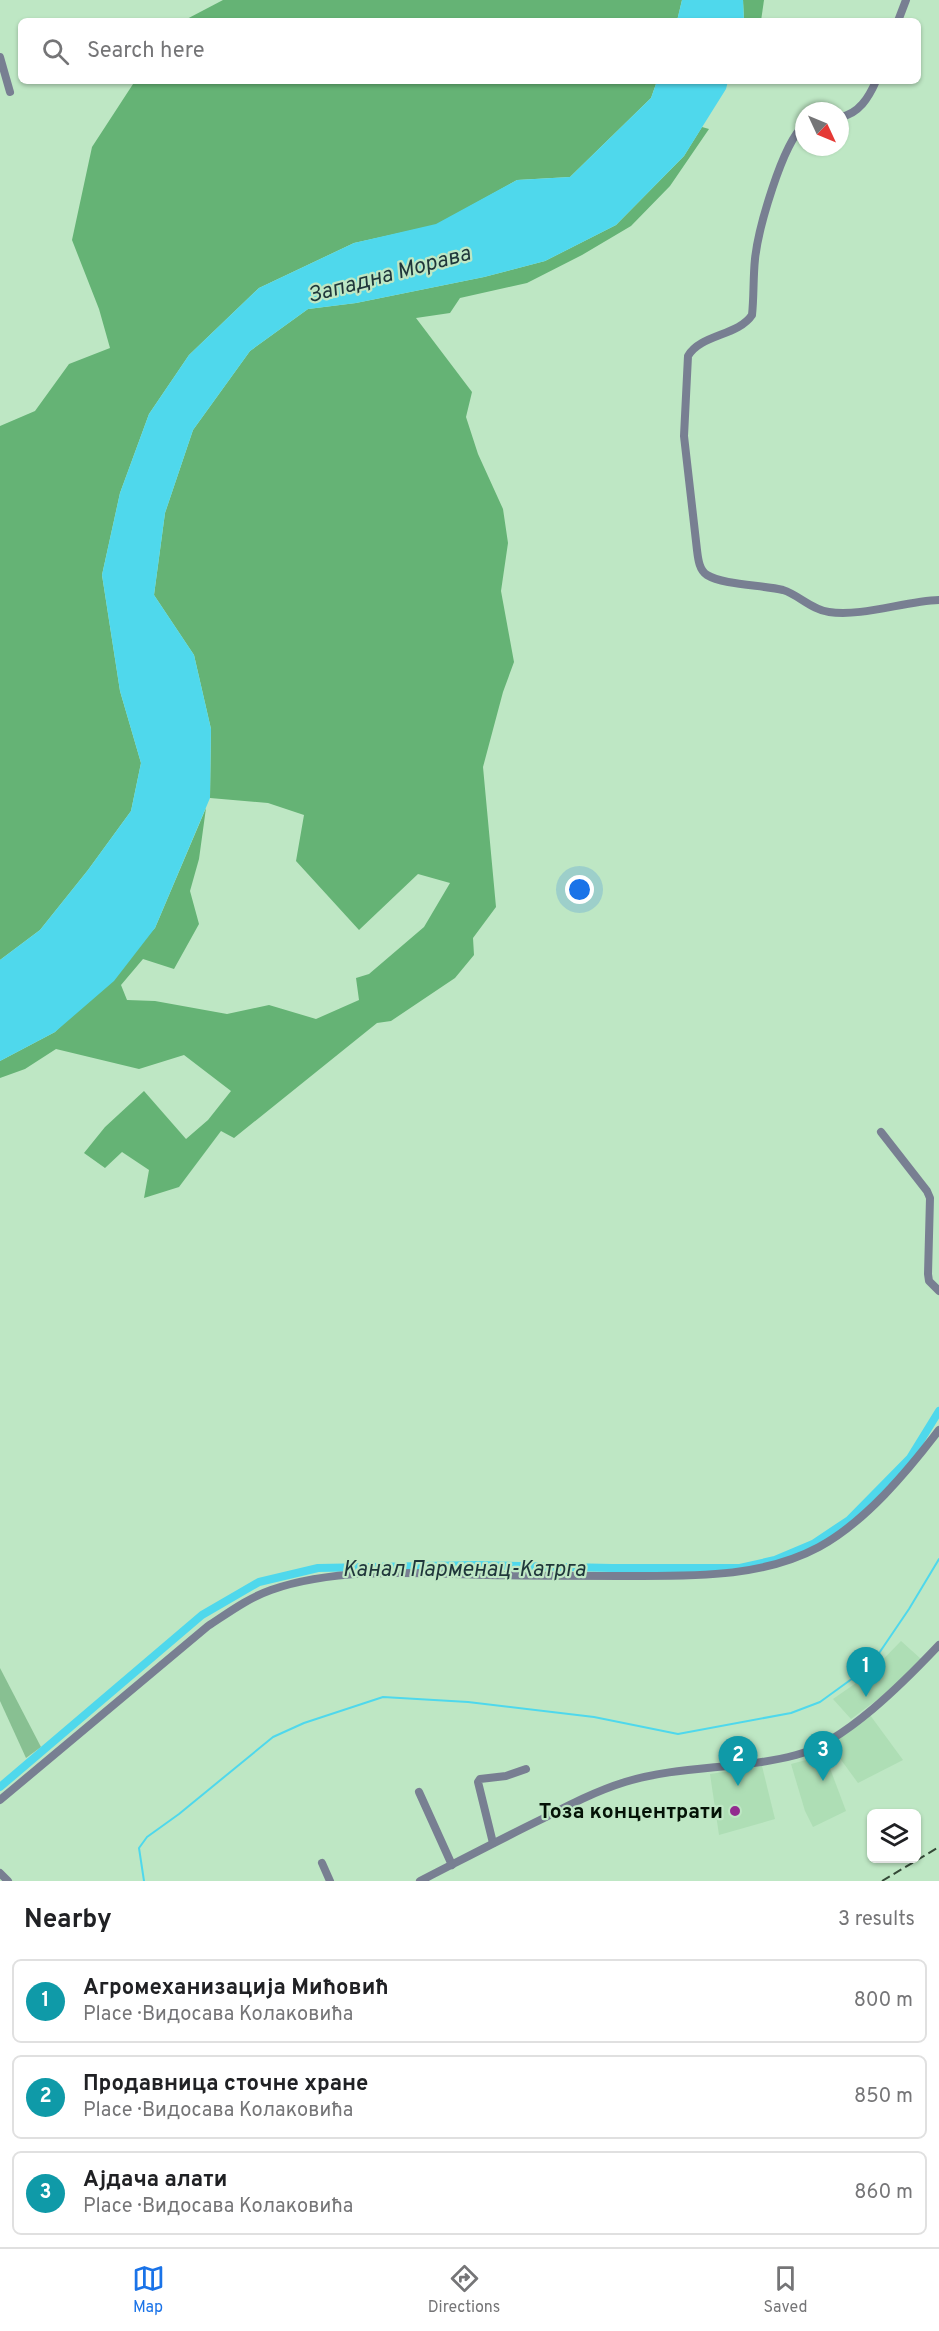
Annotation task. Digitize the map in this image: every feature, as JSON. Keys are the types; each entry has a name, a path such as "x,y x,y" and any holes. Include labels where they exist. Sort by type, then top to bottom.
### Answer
{"street":[{"path":"899,18 906,0"},
{"path":"0,57 10,92"},
{"path":"849,114 856,111 866,100 874,84"},
{"path":"795,137 781,166 770,198 755,257 752,315 746,323 705,343 688,356 684,436 696,550 700,567 705,574 716,578 786,591 828,612 884,608 915,601 939,600"},
{"path":"881,1132 930,1198 928,1274 929,1281 939,1291"},
{"path":"0,1800 207,1626 269,1591 294,1583 337,1576 426,1574 670,1576 740,1572 776,1565 819,1547 851,1526 919,1456 939,1430"},
{"path":"420,1881 578,1801 631,1780 771,1760 813,1749 847,1728 888,1695 939,1646"},
{"path":"494,1843 478,1782 480,1779 506,1776 526,1769"},
{"path":"419,1792 452,1865"},
{"path":"322,1863 330,1881"},
{"path":"0,1873 8,1881"}],"shaded area":[{"path":"223,0 682,0 678,18 189,18"},
{"path":"743,0 764,0 761,18 744,18"},
{"path":"133,84 656,84 651,98 570,177 517,180 436,225 354,243 259,288 189,355 149,414 120,493 102,575 120,691 141,763 131,811 40,930 0,960 0,426 35,411 69,364 110,348 99,309 72,240 92,147"},
{"path":"702,127 709,129 670,186 631,226 582,255 527,283 460,298 450,313 416,318 472,392 466,417 478,454 503,509 508,543 501,591 514,662 503,692 483,767 496,907 473,938 474,955 455,978 391,1021 377,1023 234,1138 221,1131 179,1187 144,1198 149,1170 122,1152 105,1168 84,1153 105,1127 144,1091 186,1139 208,1120 231,1091 184,1055 139,1069 56,1049 25,1069 0,1078 0,1061 55,1032 155,928 206,808 199,859 190,891 199,924 174,969 143,959 121,985 127,1000 155,1001 227,1014 269,1005 316,1019 359,1000 356,978 369,974 424,927 450,883 418,874 359,930 296,861 304,815 268,803 210,798 211,729 194,655 154,595 165,513 193,430 250,351 308,309 356,303 484,277 545,261 616,225 684,156"},
{"path":"901,1641 921,1659 893,1688 851,1719 833,1699 869,1674"},
{"path":"0,1668 41,1747 26,1758 0,1701"},
{"path":"870,1715 903,1760 858,1783 836,1753 833,1742"},
{"path":"825,1755 846,1811 813,1827 805,1811 791,1764"},
{"path":"762,1766 775,1819 719,1835 710,1774"}],"water":[{"path":"682,0 743,0 744,18 678,18"},
{"name":"Западна Морава","path":"656,84 727,84 684,156 616,225 545,261 484,277 356,303 308,309 250,351 193,430 165,513 154,595 194,655 211,729 210,798 155,928 114,981 55,1032 0,1061 0,960 40,930 131,811 141,763 120,691 102,575 120,493 149,414 189,355 259,288 354,243 436,224 517,180 570,177 651,98"}],"waterway":[{"name":"Канал Парменац-Катрга","path":"0,1787 202,1615 259,1582 318,1568 477,1565 740,1568 775,1560 813,1544 849,1520 910,1458 939,1411"},
{"path":"144,1881 139,1848 147,1837 179,1814 273,1737 304,1723 383,1697 468,1702 594,1717 678,1734 791,1713 820,1702 871,1665 939,1559"}],"railway":[{"path":"882,1881 939,1847"}],"place":[{"name":"Агромеханизација Мићовић","path":"866,1697"},
{"name":"Ајдача алати","path":"823,1781"},
{"name":"Продавница сточне хране","path":"738,1786"},
{"name":"Тоза концентрати","path":"735,1811"}]}
